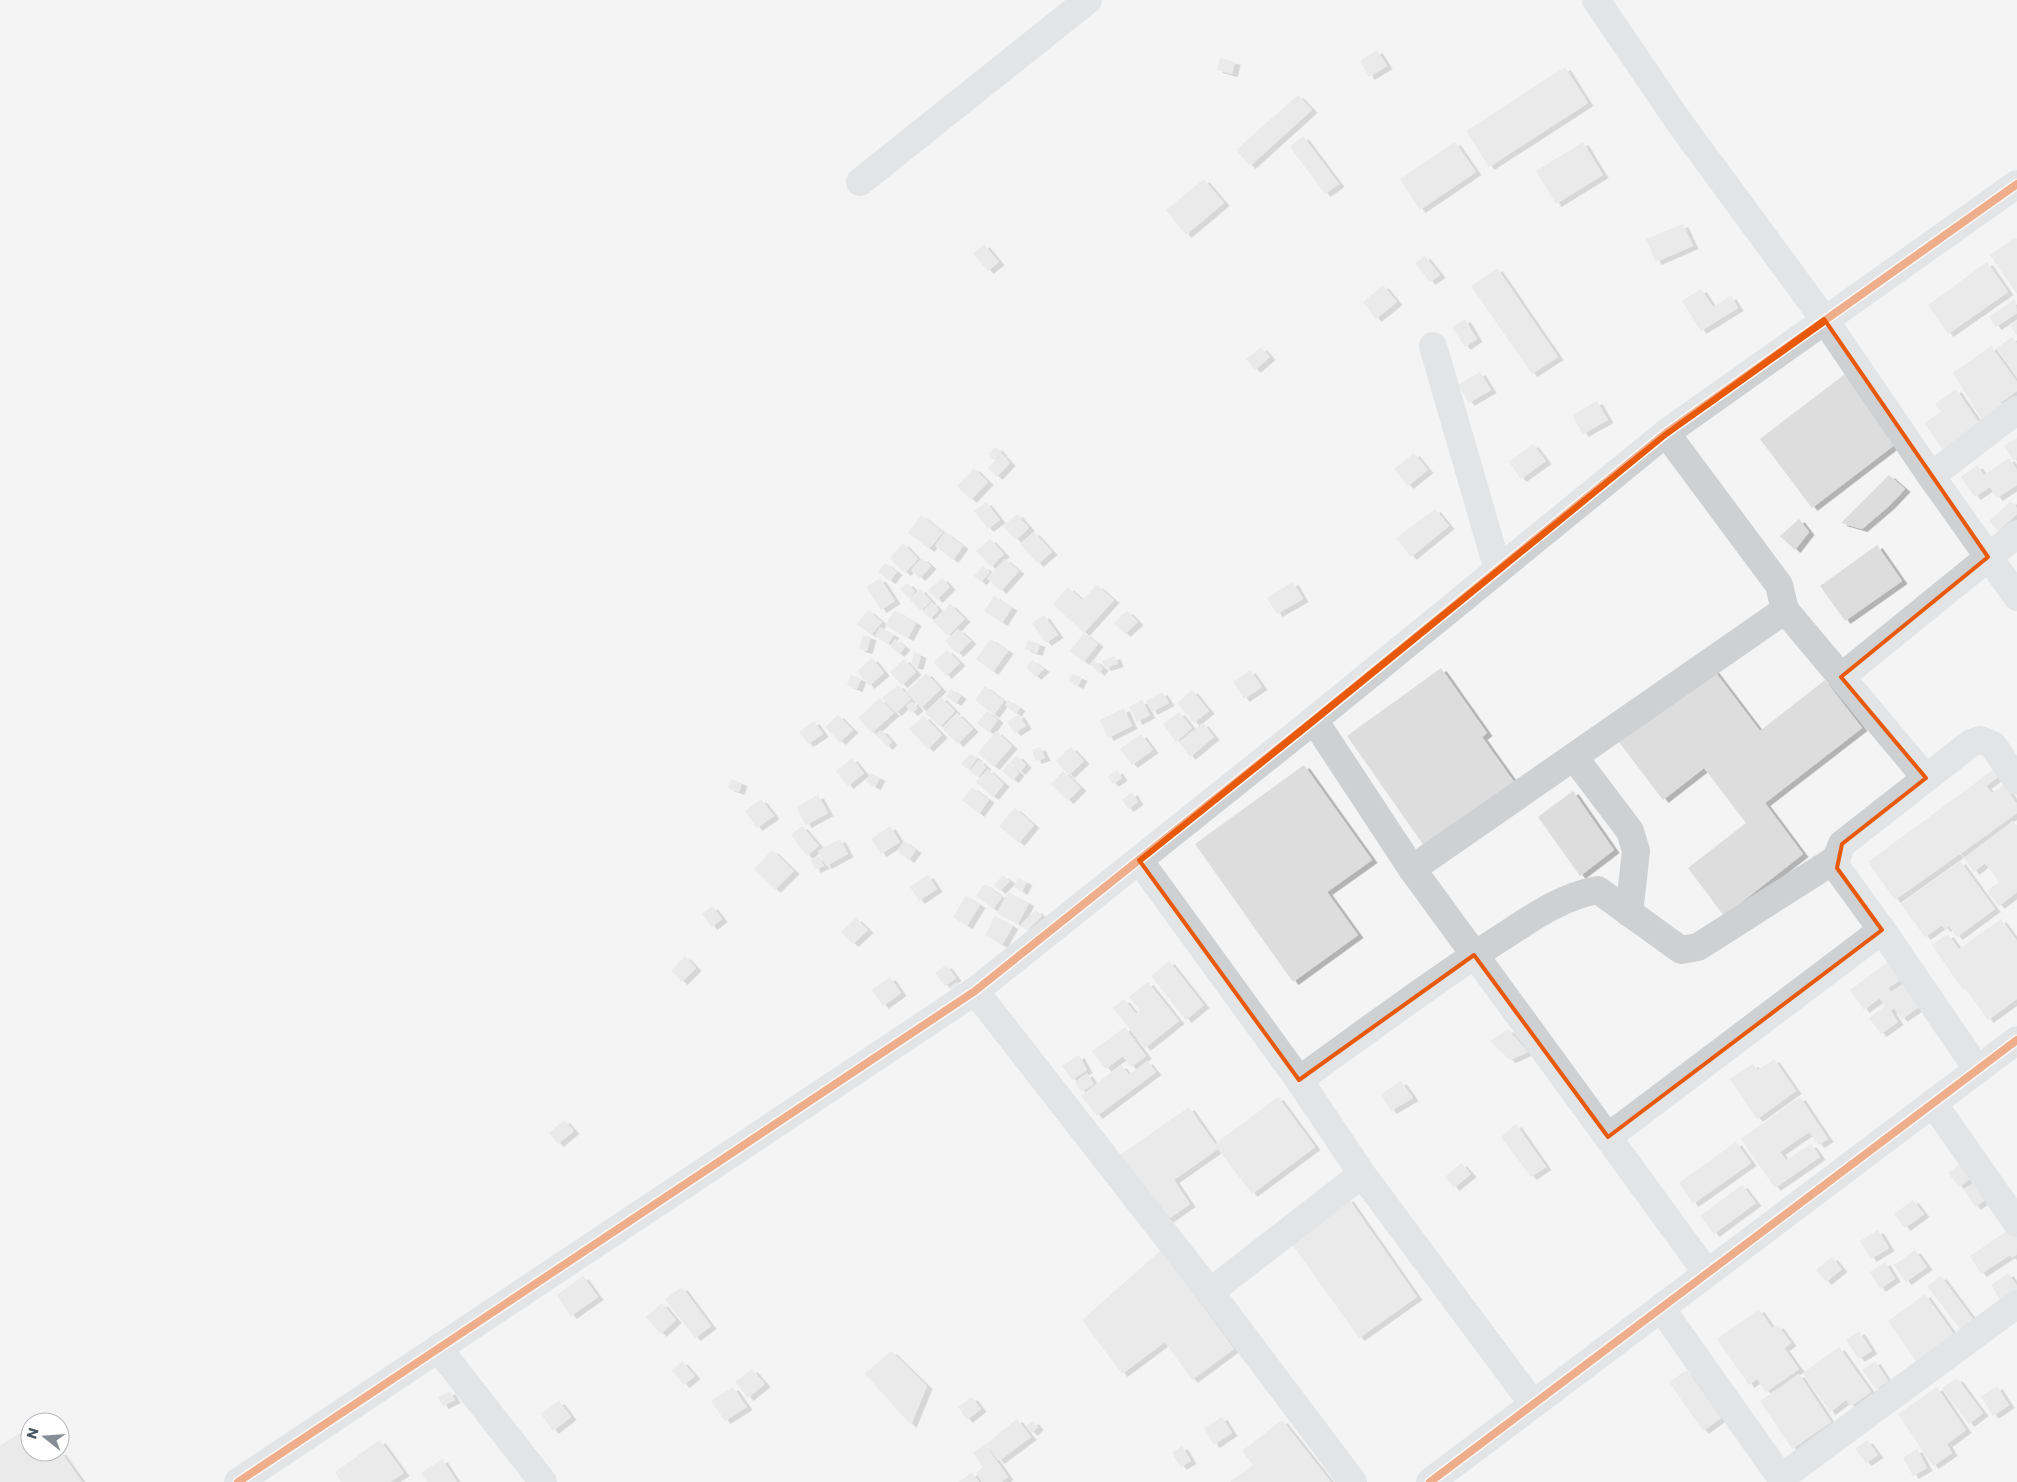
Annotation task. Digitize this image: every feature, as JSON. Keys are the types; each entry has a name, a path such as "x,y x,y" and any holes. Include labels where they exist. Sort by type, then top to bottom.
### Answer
{"street":[{"path":"860,182 1088,0"},
{"path":"1596,0 1679,122 1824,319 1931,476 2017,597"},
{"path":"238,1482 975,991 1314,720 1666,433 1824,319 2017,184"},
{"path":"1433,346 1498,570"},
{"path":"1931,476 2017,410"},
{"path":"1666,433 1779,585 1785,610 1926,778"},
{"path":"1841,677 2017,534"},
{"path":"1412,869 1785,610"},
{"path":"1314,720 1412,869 1707,1273"},
{"path":"1978,1070 1837,868 1836,858 1842,844 1971,743 1980,740 1993,745 2017,781"},
{"path":"1574,757 1630,831 1636,851 1629,913"},
{"path":"1299,1080 1474,955 1542,912 1580,893 1598,890 1681,950 1698,947 1836,858"},
{"path":"1140,860 1299,1080 1362,1174 1533,1404"},
{"path":"1608,1137 1882,930"},
{"path":"975,991 1210,1292 1353,1482"},
{"path":"1430,1482 2017,1040"},
{"path":"1933,1103 2017,1223"},
{"path":"1210,1292 1362,1174"},
{"path":"1661,1308 1783,1480 2017,1304"},
{"path":"438,1348 543,1482"}],"highlighted area":[{"path":"1824,319 1988,557 1841,677 1926,778 1842,844 1837,868 1882,930 1608,1137 1474,955 1299,1080 1139,860 1666,433"}],"building":[{"path":"1377,50 1387,66 1369,77 1360,61"},
{"path":"1220,58 1235,62 1232,74 1217,70"},
{"path":"1565,67 1588,103 1489,167 1466,131"},
{"path":"1298,95 1312,110 1250,166 1236,150"},
{"path":"1303,136 1339,184 1325,194 1290,147"},
{"path":"1455,142 1476,172 1420,210 1400,179"},
{"path":"1583,142 1603,175 1556,204 1536,171"},
{"path":"1204,179 1224,203 1186,235 1166,210"},
{"path":"1683,224 1693,246 1656,262 1646,239"},
{"path":"2015,237 2017,239 2017,294 1990,255"},
{"path":"984,244 999,262 988,271 973,254"},
{"path":"1425,256 1440,275 1430,282 1415,263"},
{"path":"1987,262 2008,292 1948,334 1928,305"},
{"path":"1497,268 1558,357 1532,374 1471,286"},
{"path":"1383,285 1397,302 1376,319 1363,302"},
{"path":"1701,289 1713,307 1731,296 1738,308 1701,331 1682,301"},
{"path":"2015,299 2017,313 1996,327 1989,317"},
{"path":"1465,319 1477,339 1465,347 1452,327"},
{"path":"2017,321 2017,335 2010,326"},
{"path":"2012,337 2017,344 2017,378 1997,348"},
{"path":"1991,346 2017,382 2017,391 2001,402 2004,405 1982,420 1953,373"},
{"path":"1261,347 1270,357 1255,370 1246,359"},
{"path":"1480,372 1491,390 1469,403 1458,385"},
{"path":"1845,374 1897,443 1812,508 1760,439"},
{"path":"1956,389 1982,427 1945,453 1924,423 1941,412 1935,404"},
{"path":"1597,401 1608,420 1583,434 1572,415"},
{"path":"2017,438 2017,458 2013,460 2004,446"},
{"path":"1533,444 1546,461 1521,479 1509,462"},
{"path":"996,447 1002,453 994,460 988,454"},
{"path":"1414,453 1428,470 1408,486 1394,469"},
{"path":"1002,454 1010,463 997,477 988,468"},
{"path":"2009,458 2017,470 2017,485 1997,498 1990,487 1975,497 1961,477 1977,465 1984,475"},
{"path":"974,468 988,482 971,500 957,486"},
{"path":"1889,475 1905,489 1889,506 1862,529 1841,523"},
{"path":"2011,501 2017,508 2017,514 1998,531 1989,521"},
{"path":"986,502 1000,520 988,529 974,511"},
{"path":"1435,509 1449,526 1411,557 1396,538"},
{"path":"1017,514 1029,528 1016,540 1003,526"},
{"path":"921,515 943,532 929,549 908,533"},
{"path":"1799,519 1809,532 1795,550 1780,536"},
{"path":"945,532 963,546 953,560 935,546"},
{"path":"1034,532 1052,552 1038,564 1020,544"},
{"path":"990,539 1004,554 991,567 976,551"},
{"path":"903,543 918,559 905,573 890,558"},
{"path":"1877,545 1902,581 1845,621 1820,586"},
{"path":"922,558 931,566 920,578 911,570"},
{"path":"1005,559 1019,571 1001,591 987,578"},
{"path":"885,563 897,572 890,581 878,572"},
{"path":"983,566 990,572 981,582 974,576"},
{"path":"880,578 895,601 881,610 866,587"},
{"path":"942,578 950,587 937,600 928,590"},
{"path":"1293,582 1303,599 1277,614 1267,598"},
{"path":"907,583 915,591 909,598 900,589"},
{"path":"1097,585 1114,600 1084,633 1053,604 1068,587 1082,600"},
{"path":"920,589 931,601 921,611 909,599"},
{"path":"994,596 1012,608 1002,623 984,611"},
{"path":"932,602 939,610 930,619 923,611"},
{"path":"950,604 965,619 948,636 933,621"},
{"path":"868,610 882,622 871,635 857,624"},
{"path":"895,610 916,623 908,638 885,625"},
{"path":"1127,611 1138,622 1125,634 1114,623"},
{"path":"1044,615 1058,635 1046,643 1032,623"},
{"path":"880,627 894,635 888,644 875,636"},
{"path":"958,629 971,641 958,654 945,641"},
{"path":"1084,633 1098,644 1084,662 1070,651"},
{"path":"863,635 871,637 867,651 859,649"},
{"path":"895,639 905,647 899,654 890,646"},
{"path":"991,639 1008,651 993,672 976,659"},
{"path":"1028,640 1040,644 1037,653 1025,649"},
{"path":"947,650 960,663 946,676 934,662"},
{"path":"914,652 921,655 918,667 911,665"},
{"path":"1115,656 1118,664 1105,668 1102,661"},
{"path":"872,658 884,673 869,686 857,671"},
{"path":"904,659 916,672 902,685 890,672"},
{"path":"1032,660 1044,669 1036,677 1026,668"},
{"path":"1094,660 1103,668 1099,673 1090,664"},
{"path":"1441,668 1487,733 1482,737 1517,786 1427,850 1347,736"},
{"path":"1713,669 1760,731 1825,680 1862,728 1765,803 1803,854 1724,916 1688,868 1746,823 1704,768 1663,800 1619,742"},
{"path":"1250,670 1262,687 1244,699 1233,682"},
{"path":"926,673 941,689 921,708 906,692"},
{"path":"1072,674 1082,678 1078,686 1068,681"},
{"path":"851,675 861,679 857,689 847,685"},
{"path":"898,685 911,699 896,713 882,698"},
{"path":"985,686 1004,701 994,715 975,700"},
{"path":"951,689 961,696 956,703 946,697"},
{"path":"1192,690 1209,711 1194,723 1177,703"},
{"path":"1162,692 1169,703 1152,712 1146,701"},
{"path":"941,697 955,711 940,727 925,713"},
{"path":"880,698 894,713 872,733 858,718"},
{"path":"1008,700 1020,708 1016,714 1005,705"},
{"path":"1142,700 1150,715 1137,722 1129,707"},
{"path":"912,701 918,708 912,713 906,706"},
{"path":"1124,708 1132,726 1108,738 1100,720"},
{"path":"987,711 998,720 989,732 977,723"},
{"path":"1179,712 1192,728 1176,742 1163,724"},
{"path":"957,713 973,729 958,744 942,728"},
{"path":"1019,714 1026,726 1015,733 1007,722"},
{"path":"838,715 853,730 840,742 825,727"},
{"path":"924,716 942,735 928,749 909,729"},
{"path":"814,721 823,734 808,744 799,732"},
{"path":"1203,723 1214,737 1190,757 1179,742"},
{"path":"881,730 892,742 887,747 876,734"},
{"path":"996,731 1012,746 994,767 978,753"},
{"path":"1141,734 1153,750 1132,765 1120,749"},
{"path":"1040,747 1045,758 1036,761 1032,750"},
{"path":"1071,747 1084,761 1069,775 1056,761"},
{"path":"970,754 977,758 969,770 961,764"},
{"path":"1017,755 1026,765 1020,772 1010,763"},
{"path":"852,758 864,773 848,786 836,771"},
{"path":"979,760 986,767 978,777 970,771"},
{"path":"1009,763 1019,773 1013,780 1002,771"},
{"path":"1304,765 1372,860 1327,892 1358,935 1293,982 1195,844"},
{"path":"988,769 1004,784 993,797 976,782"},
{"path":"1117,770 1122,778 1113,784 1108,777"},
{"path":"1993,770 1998,777 1986,786 1992,793 2004,785 2017,804 2017,813 1959,855 1937,825 1958,855 1895,900 1868,862"},
{"path":"1063,771 1081,788 1068,801 1051,784"},
{"path":"870,773 880,778 875,787 866,782"},
{"path":"731,779 742,783 739,792 728,788"},
{"path":"972,787 989,800 979,814 962,800"},
{"path":"1573,791 1614,850 1580,876 1538,817"},
{"path":"1132,792 1138,802 1128,809 1122,800"},
{"path":"818,795 828,813 806,825 796,807"},
{"path":"761,799 774,816 757,828 745,811"},
{"path":"1015,808 1034,825 1019,843 999,826"},
{"path":"2013,821 2017,827 2017,892 1999,906 1987,891 1999,882 1985,863 1974,872 1964,858"},
{"path":"802,826 819,846 807,856 791,835"},
{"path":"890,826 900,842 881,854 871,839"},
{"path":"840,839 848,854 826,866 818,851"},
{"path":"904,841 916,850 909,860 897,851"},
{"path":"772,850 794,871 775,890 754,869"},
{"path":"819,856 824,866 815,870 811,860"},
{"path":"1960,861 1995,909 1957,937 1949,926 1945,929 1942,925 1925,937 1901,904"},
{"path":"928,875 937,889 919,901 910,887"},
{"path":"1003,875 1010,881 1000,891 994,885"},
{"path":"1018,878 1027,882 1022,892 1014,887"},
{"path":"985,884 1002,897 993,909 976,896"},
{"path":"1008,892 1029,903 1018,924 997,913"},
{"path":"966,896 980,905 967,926 953,917"},
{"path":"712,906 722,919 712,927 702,914"},
{"path":"1036,910 1042,916 1027,931 1021,924"},
{"path":"995,916 1013,926 1002,945 985,935"},
{"path":"856,918 868,930 853,944 841,932"},
{"path":"2001,919 2017,941 2017,999 1988,1020 1966,989 1963,990 1932,945 1948,934 1959,949"},
{"path":"685,956 696,968 682,982 671,971"},
{"path":"1169,961 1204,1005 1186,1020 1151,976"},
{"path":"1888,962 1900,980 1888,988 1891,992 1903,984 1919,1007 1902,1019 1894,1008 1891,1011 1898,1022 1881,1034 1869,1018 1885,1006 1880,998 1864,1010 1850,990"},
{"path":"946,965 956,978 945,986 935,973"},
{"path":"890,977 901,993 883,1006 872,990"},
{"path":"957,982 962,990 955,994 950,987"},
{"path":"1148,982 1179,1021 1145,1048 1113,1008 1124,999 1136,1014 1140,1010 1129,997"},
{"path":"1125,1027 1146,1056 1131,1067 1123,1056 1106,1069 1092,1051"},
{"path":"1508,1029 1528,1052 1510,1060 1490,1041"},
{"path":"1079,1055 1087,1070 1072,1080 1062,1066"},
{"path":"1774,1059 1796,1091 1757,1119 1730,1079 1753,1064 1758,1070"},
{"path":"1147,1061 1156,1072 1097,1116 1081,1096 1121,1065 1129,1075"},
{"path":"1087,1073 1094,1084 1081,1092 1075,1082"},
{"path":"1401,1081 1413,1098 1391,1111 1381,1094"},
{"path":"1278,1097 1315,1147 1252,1194 1218,1149 1174,1180 1190,1204 1163,1223 1117,1157 1189,1107 1215,1144"},
{"path":"1800,1097 1828,1139 1819,1145 1809,1132 1780,1152 1786,1160 1811,1144 1820,1157 1775,1188 1741,1139"},
{"path":"564,1120 574,1131 558,1144 549,1133"},
{"path":"1516,1124 1546,1167 1531,1177 1501,1137"},
{"path":"1736,1142 1751,1163 1693,1204 1679,1183"},
{"path":"1963,1162 1974,1176 1959,1187 1948,1173"},
{"path":"1461,1163 1471,1174 1454,1188 1445,1177"},
{"path":"1977,1181 1988,1198 1975,1207 1964,1189"},
{"path":"1742,1185 1756,1203 1714,1234 1700,1216"},
{"path":"1348,1198 1417,1297 1359,1338 1289,1240"},
{"path":"1913,1200 1924,1214 1905,1228 1894,1214"},
{"path":"2011,1228 2017,1238 2017,1254 2012,1258 2010,1255 1981,1274 1970,1256"},
{"path":"1878,1230 1889,1248 1871,1259 1860,1241"},
{"path":"1161,1250 1234,1349 1192,1380 1165,1342 1122,1374 1082,1320"},
{"path":"1915,1250 1927,1267 1906,1282 1894,1265"},
{"path":"1832,1257 1842,1269 1826,1282 1816,1270"},
{"path":"1885,1262 1895,1279 1880,1289 1870,1272"},
{"path":"2008,1273 2017,1286 2017,1295 2003,1304 1991,1285"},
{"path":"583,1276 598,1297 571,1316 557,1295"},
{"path":"1941,1276 1973,1319 1960,1329 1927,1286"},
{"path":"682,1287 711,1326 695,1338 665,1299"},
{"path":"1925,1294 1960,1343 1922,1370 1888,1321"},
{"path":"662,1303 676,1320 661,1334 646,1317"},
{"path":"1759,1309 1772,1328 1778,1325 1791,1343 1784,1348 1799,1369 1766,1392 1757,1379 1749,1385 1717,1339"},
{"path":"1859,1331 1872,1351 1859,1359 1846,1340"},
{"path":"1839,1347 1871,1392 1851,1406 1846,1400 1830,1412 1803,1373"},
{"path":"891,1351 927,1386 911,1425 865,1374"},
{"path":"682,1361 695,1376 684,1385 672,1371"},
{"path":"1875,1361 1888,1381 1876,1389 1862,1370"},
{"path":"752,1369 765,1384 748,1398 735,1382"},
{"path":"1687,1370 1721,1418 1703,1431 1669,1382"},
{"path":"1799,1374 1831,1422 1792,1449 1760,1401"},
{"path":"1957,1378 1983,1413 1969,1424 1942,1388"},
{"path":"1997,1386 2009,1405 1993,1416 1981,1396"},
{"path":"733,1387 747,1407 725,1421 711,1401"},
{"path":"1937,1387 1966,1430 1947,1444 1952,1453 1933,1466 1898,1414"},
{"path":"450,1391 455,1400 443,1406 438,1397"},
{"path":"972,1397 981,1409 967,1420 958,1407"},
{"path":"559,1401 571,1417 553,1431 541,1414"},
{"path":"1222,1417 1232,1433 1214,1445 1204,1428"},
{"path":"1017,1419 1031,1437 999,1461 986,1444"},
{"path":"1282,1420 1331,1482 1230,1482 1253,1465 1242,1451"},
{"path":"1033,1421 1038,1427 1032,1433 1026,1426"},
{"path":"20,1433 20,1462 68,1462 82,1482 0,1482 0,1446"},
{"path":"380,1440 404,1473 390,1482 341,1482 335,1472"},
{"path":"1867,1440 1878,1455 1866,1463 1855,1449"},
{"path":"985,1444 1008,1477 1001,1482 982,1482 976,1473 983,1467 973,1453"},
{"path":"1182,1446 1191,1461 1181,1467 1172,1453"},
{"path":"1917,1449 1927,1468 1913,1476 1903,1458"},
{"path":"442,1459 457,1482 427,1482 421,1473"},
{"path":"972,1472 979,1482 959,1482"}],"cycle path":[{"path":"238,1482 975,991 1314,720 1666,433 2017,184"},
{"path":"1430,1482 2017,1040"}]}
